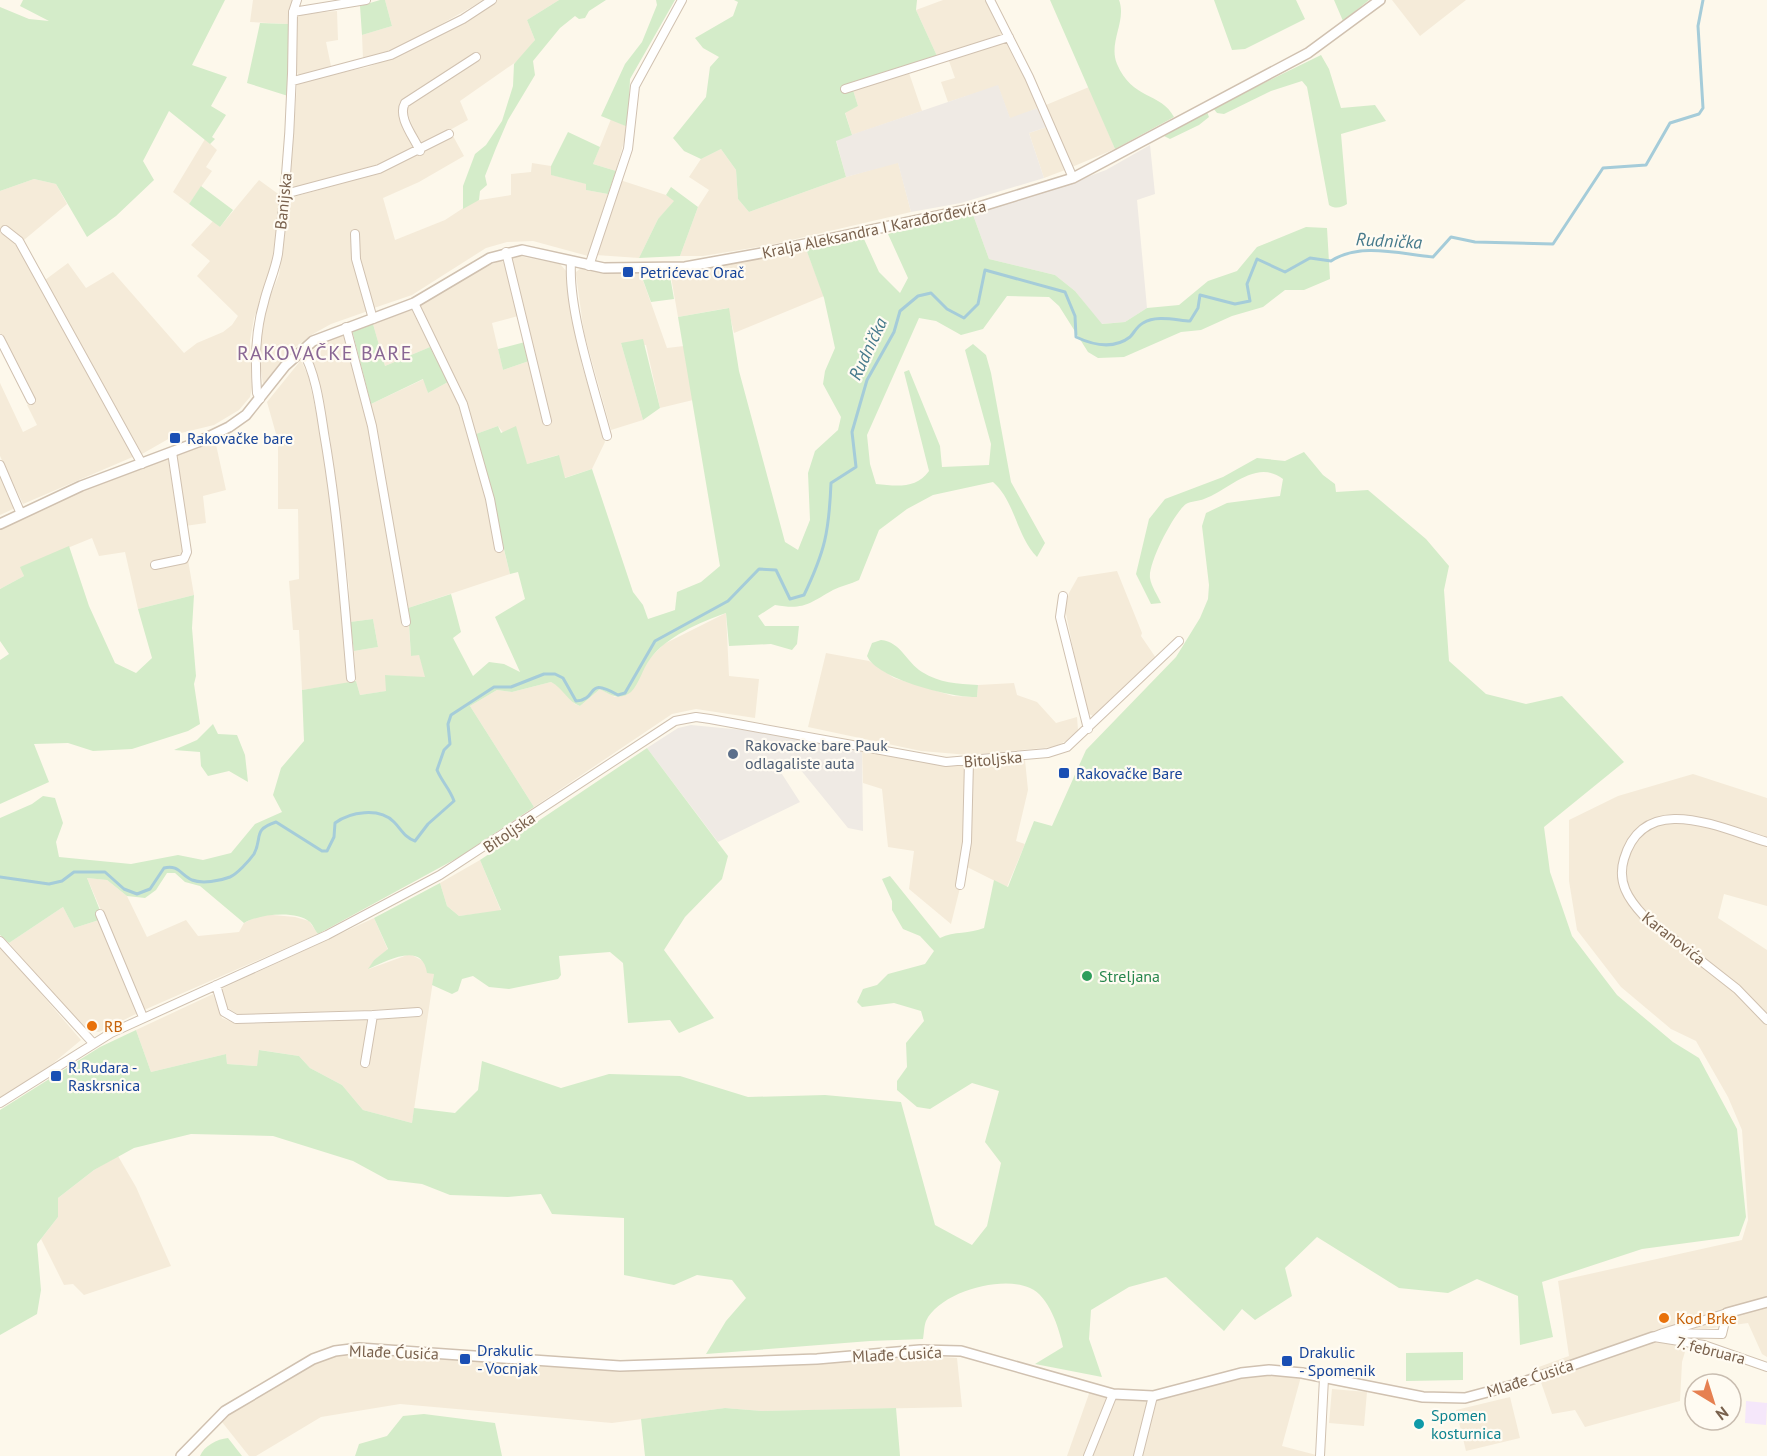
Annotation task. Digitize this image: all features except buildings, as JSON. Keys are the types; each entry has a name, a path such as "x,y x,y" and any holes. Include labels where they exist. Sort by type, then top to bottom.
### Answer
{"street":[{"name":"Banijska","path":"260,399 257,393 256,338 264,301 276,263 285,194 293,81 293,12 297,0"},
{"path":"293,12 366,0"},
{"path":"293,81 391,56 463,19 492,0"},
{"path":"589,266 628,149 635,86 682,0"},
{"path":"990,0 1073,178"},
{"name":"Kralja Aleksandra I Karađorđevića","path":"0,524 81,486 142,464 229,427 260,399 285,366 302,350 320,338 414,303 470,269 506,252 522,250 589,266 685,267 979,207 1073,178 1308,53 1380,0"},
{"path":"845,89 1009,37"},
{"path":"420,150 404,118 403,107 412,97 476,57"},
{"path":"285,194 379,169 449,134"},
{"path":"5,230 19,241 142,464"},
{"path":"355,234 356,259 373,319"},
{"path":"506,252 547,421"},
{"path":"571,262 572,290 582,340 607,436"},
{"path":"414,303 463,404 490,499 499,548"},
{"path":"346,327 372,426 406,622"},
{"path":"0,339 31,400"},
{"path":"302,350 309,364 321,415 333,486 351,678"},
{"path":"154,565 184,559 186,555 172,452"},
{"path":"0,465 21,514"},
{"path":"1063,596 1060,617 1088,729"},
{"name":"Bitoljska","path":"0,1103 93,1043 142,1017 327,935 440,875 667,725 683,718 696,717 784,731 923,758 969,761 1048,753 1067,747 1179,641"},
{"path":"960,885 967,842 969,761"},
{"name":"Karanovića","path":"1767,842 1685,818 1662,818 1643,827 1632,838 1620,872 1632,903 1644,916 1737,989 1767,1020"},
{"path":"100,914 142,1017"},
{"path":"0,941 93,1043"},
{"path":"216,985 224,1012 236,1019 418,1012"},
{"path":"365,1063 373,1015"},
{"name":"Mlađe Ćusića","path":"181,1456 225,1411 313,1359 335,1351 360,1348 620,1366 817,1359 920,1350 960,1352 1113,1394 1153,1396 1241,1373 1269,1370 1423,1397 1464,1398 1521,1383 1653,1336 1767,1302"},
{"name":"Mlađe Ćusića","path":"1663,1333 1722,1334 1727,1313"},
{"name":"7. februara","path":"1653,1336 1704,1345 1767,1367"},
{"path":"1320,1456 1324,1378"},
{"path":"1088,1456 1113,1394"},
{"path":"1137,1456 1153,1396"}],"shaded area":[{"path":"253,0 292,0 288,24 250,22"},
{"path":"385,0 484,0 399,48 363,59 362,35 392,26"},
{"path":"497,0 559,0 527,20 535,40 523,57 460,101 468,120 421,146 406,110 408,104 480,59 478,52 400,102 398,113 416,149 388,163 296,188 292,186 290,183 297,85 302,81 368,67 399,55 464,22"},
{"path":"943,0 986,0 1005,35 937,56 916,10"},
{"path":"1392,0 1466,0 1420,36"},
{"path":"337,11 338,40 326,42 331,66 301,77 297,73 297,17 303,14"},
{"path":"1008,40 1038,108 1010,119 998,86 948,102 941,82 955,78 949,61"},
{"path":"909,73 922,111 852,135 845,112 858,106 853,90"},
{"path":"998,85 1010,118 1038,108 1047,127 1029,133 1044,178 961,203 911,212 898,163 846,177 836,140"},
{"path":"1089,87 1115,149 1072,167 1046,105"},
{"path":"611,119 628,127 616,171 593,164"},
{"path":"1047,127 1065,170 1044,178 1029,133"},
{"path":"453,136 464,156 419,182 383,198 395,240 445,220 474,201 511,195 511,174 531,172 532,163 551,166 552,175 587,184 586,190 608,194 588,256 533,241 507,242 486,248 412,295 374,308 359,262 357,231 352,232 351,253 368,311 331,324 313,334 289,352 263,384 259,357 260,335 266,307 279,275 290,198 379,173"},
{"path":"205,139 217,150 206,167 212,171 189,204 173,192"},
{"path":"1150,145 1155,194 1137,200 1147,308 1125,322 1101,324 1075,291 1055,275 989,259 972,212 1065,185 1106,170"},
{"path":"721,149 736,170 738,199 749,212 846,177 898,162 911,212 770,245 703,256 680,256 698,207 709,190 689,177 701,159"},
{"path":"34,179 56,184 67,204 24,240 4,225 1,230 17,243 135,456 23,504 0,456 0,383 23,432 37,425 27,405 34,400 0,333 0,191"},
{"path":"259,180 281,196 271,269 254,318 250,341 252,388 250,397 239,410 214,425 177,434 142,454 45,280 68,263 86,288 113,272 184,353 197,343 223,332 238,316 197,276 210,261 191,245 213,221 220,227"},
{"path":"620,180 666,195 675,201 658,219 639,258 596,255"},
{"path":"806,249 824,296 734,333 728,308 678,317 670,271 701,269"},
{"path":"519,256 560,264 567,272 582,366 605,442 592,469 564,478 558,455 527,464 498,426 476,434 465,403 419,306 471,274 501,260 505,264 518,316 492,323 503,370 529,361 546,425 551,424 512,262 512,258"},
{"path":"581,268 640,272 667,348 684,346 693,400 660,408 646,345 621,343 643,420 611,430 584,333 576,275"},
{"path":"412,310 430,347 385,366 373,324"},
{"path":"343,335 364,405 405,627 409,627 411,656 419,654 426,678 386,675 387,691 360,695 356,681 354,651 378,647 373,619 350,622 349,587 330,438 309,353 324,342"},
{"path":"301,360 308,376 330,486 348,683 302,690 299,630 293,630 289,581 299,579 298,509 278,509 278,441 267,402"},
{"path":"424,379 428,393 448,382 455,393 488,503 498,551 504,550 510,574 408,608 371,404"},
{"path":"215,440 226,490 203,496 206,523 185,526 176,455"},
{"path":"168,458 183,553 181,556 152,562 154,568 188,560 194,595 138,609 125,552 99,556 92,538 21,567 24,576 0,589 0,528 77,492"},
{"path":"0,475 13,509 0,515"},
{"path":"1117,571 1142,633 1141,636 1156,658 1095,717 1087,713 1085,708 1065,609 1069,593 1078,577"},
{"path":"726,613 729,676 759,679 755,718 696,709 672,714 534,807 470,706 497,690 512,692 551,682 560,686 575,704 580,706 600,689 615,697 631,691 648,660 664,644"},
{"path":"826,653 869,661 894,678 953,696 977,697 978,685 1014,683 1017,695 1037,702 1056,723 1077,717 1078,730 1066,741 1054,747 969,755 921,751 808,727"},
{"path":"691,725 774,733 862,748 863,831 848,828 795,763 780,771 800,802 718,842 647,748 678,728"},
{"path":"862,748 964,764 964,836 956,887 960,888 951,924 909,889 914,851 888,847 882,789 863,783"},
{"path":"1025,760 1028,790 1016,841 1025,844 1007,887 967,867 971,764"},
{"path":"1693,774 1767,798 1767,906 1724,894 1718,918 1767,950 1767,1357 1762,1354 1748,1323 1691,1331 1682,1362 1680,1401 1585,1427 1575,1410 1552,1414 1536,1368 1569,1356 1558,1281 1742,1240 1748,1220 1742,1130 1728,1097 1696,1041 1671,1029 1621,987 1577,930 1569,881 1569,820 1618,796"},
{"path":"480,860 501,911 459,916 447,906 440,883"},
{"path":"87,878 107,880 127,896 147,937 186,920 198,936 239,932 244,923 262,914 295,917 309,921 318,934 144,1010"},
{"path":"63,907 74,928 99,920 137,1010 136,1014 99,1032 84,1030 9,943"},
{"path":"374,918 388,950 374,960 369,969 410,954 425,962 434,974 412,1123 363,1110 342,1085 310,1068 299,1056 260,1050 257,1066 227,1064 226,1054 151,1072 136,1030 213,994 222,1018 236,1024 367,1020 362,1066 369,1067 375,1019 419,1017 420,1008 239,1015 226,1007 221,989"},
{"path":"0,946 81,1040 45,1070 0,1099"},
{"path":"118,1156 136,1187 171,1266 84,1295 73,1284 64,1285 41,1239 58,1217 58,1198 94,1170"},
{"path":"359,1348 620,1366 898,1354 957,1358 962,1407 762,1411 725,1408 612,1423 400,1404 321,1417 256,1456 249,1456 218,1417 313,1359"},
{"path":"1241,1373 1302,1373 1282,1446 1320,1456 1067,1456 1091,1388 1153,1396"},
{"path":"1332,1389 1367,1392 1364,1426 1329,1423"},
{"path":"1510,1397 1520,1438 1466,1451 1456,1410"},
{"path":"1746,1401 1767,1403 1766,1425 1745,1423"}],"green space":[{"path":"23,0 225,0 192,65 227,77 211,106 226,115 212,137 215,139 210,144 169,111 143,161 154,180 116,216 87,237 56,184 34,179 0,191 0,7 29,19 49,21 20,6"},
{"path":"385,0 392,26 362,35 360,6"},
{"path":"559,0 606,0 589,11 585,18 579,19 575,16 560,28 533,61 535,75 508,120 485,176 487,185 480,191 479,200 463,209 463,186 475,154 486,145 502,121 513,86 514,64 535,40 527,20"},
{"path":"656,0 675,0 630,79 628,127 601,116 625,64 642,42 657,5"},
{"path":"734,0 917,0 916,10 937,56 841,88 843,93 853,90 858,106 845,113 852,135 836,141 846,177 749,212 738,199 736,170 721,149 701,159 684,151 673,138 706,97 710,67 719,57 703,48 695,38 733,16 738,2"},
{"path":"1050,0 1119,0 1121,16 1115,48 1117,64 1130,84 1162,103 1174,117 1115,149"},
{"path":"1214,0 1296,0 1305,19 1245,49 1232,50"},
{"path":"1334,0 1369,0 1343,21"},
{"path":"260,23 288,24 288,96 247,83"},
{"path":"1321,55 1329,69 1341,108 1375,105 1386,121 1341,134 1347,204 1338,208 1329,205 1307,87 1302,81 1271,91 1224,114 1217,113 1213,108"},
{"path":"1207,112 1209,117 1199,125 1170,139 1164,136"},
{"path":"568,132 600,147 593,164 616,171 608,194 586,190 586,184 551,175 551,166"},
{"path":"201,186 233,210 220,227 189,204"},
{"path":"671,187 698,207 680,256 639,258 658,219 674,201 666,195"},
{"path":"972,212 989,259 1055,275 1075,291 1102,324 1125,322 1147,308 1179,305 1208,281 1237,271 1257,247 1306,227 1327,228 1330,279 1304,290 1285,290 1263,307 1232,316 1201,330 1181,332 1124,357 1098,358 1088,352 1059,306 1049,297 1007,296 983,329 961,335 936,321 919,318 867,435 870,464 876,484 899,486 912,484 929,471 904,372 909,370 940,446 942,467 989,465 991,444 965,350 973,344 986,355 991,373 1011,482 1045,543 1037,557 1024,539 1006,499 993,482 933,495 907,509 879,530 859,580 833,590 806,605 793,607 775,605 758,616 765,626 799,626 797,644 792,650 771,644 729,646 726,613 695,626 665,644 650,659 634,689 627,695 619,697 600,689 580,706 551,682 512,692 497,690 470,706 534,807 461,856 318,934 310,922 296,916 259,917 244,923 200,886 185,882 175,873 167,873 156,890 145,898 127,896 107,880 87,878 101,913 96,914 99,920 74,928 63,907 9,943 0,935 0,818 32,804 43,796 55,798 63,823 56,842 59,857 131,864 178,855 203,860 231,853 255,824 282,812 273,795 281,768 304,741 302,690 356,681 360,695 386,691 385,675 425,677 419,655 411,656 408,608 451,594 461,632 453,638 473,676 489,662 504,664 520,672 495,617 525,599 518,572 510,574 476,434 498,426 501,433 516,426 527,464 559,455 565,478 592,469 633,592 643,605 648,619 675,610 677,592 701,582 720,566 678,317 729,308 739,371 785,542 798,550 810,520 808,473 815,451 838,430 841,417 823,384 825,371 835,348 824,298 806,249 864,239 879,272 900,293 908,278 888,234"},
{"path":"670,276 674,299 651,302 643,280"},
{"path":"373,324 385,366 430,347 448,382 428,393 423,379 371,404 352,330"},
{"path":"643,339 660,408 643,420 621,343"},
{"path":"525,342 529,361 503,370 498,349"},
{"path":"1304,452 1323,475 1335,484 1336,492 1368,490 1426,539 1449,566 1444,590 1449,661 1486,694 1526,704 1562,696 1624,762 1544,827 1550,872 1572,936 1617,995 1673,1042 1699,1058 1737,1129 1746,1217 1739,1236 1642,1249 1542,1282 1553,1337 1520,1345 1518,1296 1477,1279 1448,1293 1399,1288 1317,1237 1285,1268 1292,1296 1255,1320 1242,1309 1224,1331 1166,1277 1129,1287 1091,1310 1089,1339 1102,1377 1035,1364 1063,1347 1056,1322 1043,1298 1030,1288 1018,1284 988,1285 958,1294 944,1302 926,1321 923,1339 706,1354 726,1321 746,1298 732,1280 697,1275 674,1285 624,1275 624,1218 552,1214 541,1194 508,1197 450,1195 422,1184 388,1180 353,1161 273,1136 191,1134 134,1148 94,1170 58,1198 58,1217 37,1244 41,1290 37,1314 0,1335 0,1110 100,1047 136,1030 151,1072 226,1054 227,1064 257,1066 259,1050 299,1056 310,1068 342,1085 363,1110 412,1123 414,1108 455,1113 478,1090 482,1061 561,1088 609,1074 680,1076 748,1097 825,1095 901,1102 935,1225 972,1245 987,1226 1001,1163 985,1142 999,1091 972,1083 930,1109 917,1107 897,1090 897,1081 907,1067 906,1043 924,1021 921,1011 894,1003 862,1007 857,1002 863,989 877,985 888,974 925,964 934,951 920,936 903,929 892,910 892,901 882,879 890,876 940,938 984,928 994,880 1008,887 1034,821 1052,826 1086,750 1176,657 1200,618 1208,599 1209,585 1202,526 1206,513 1227,503 1280,496 1283,479 1273,473 1253,474 1213,495 1186,504 1169,527 1153,561 1150,578 1161,603 1151,604 1136,574 1149,519 1165,499 1223,477 1257,458 1285,461"},
{"path":"69,546 89,606 115,663 136,673 152,658 138,609 194,595 192,628 196,676 194,684 200,724 188,731 132,749 93,751 68,743 34,744 49,782 0,804 0,660 9,654 0,641 0,589 24,576 20,567"},
{"path":"373,619 378,647 354,651 350,622"},
{"path":"881,640 894,644 916,668 935,679 978,685 977,697 934,691 916,686 885,672 867,656 872,643"},
{"path":"213,724 218,734 237,735 245,755 248,782 229,771 208,776 201,766 200,752 174,750 197,740"},
{"path":"647,748 728,856 722,879 685,917 664,950 714,1018 679,1033 670,1020 628,1023 623,963 610,952 559,956 561,975 558,979 509,989 489,987 473,976 462,979 458,991 452,994 432,985 434,974 427,973 424,963 418,957 411,955 393,958 368,969 374,960 388,949 374,918 440,883 447,906 459,916 501,910 480,860"},
{"path":"1463,1352 1463,1380 1406,1381 1406,1353"},
{"path":"725,1408 762,1411 896,1408 900,1456 645,1456 641,1419"},
{"path":"424,1414 495,1423 502,1456 355,1456 359,1444 387,1436 403,1416"},
{"path":"228,1438 242,1456 200,1456 211,1444"}],"waterway":[{"name":"Rudnička","path":"0,877 49,884 62,881 74,872 105,872 124,889 137,894 150,889 164,868 169,867 173,867 192,880 216,881 233,875 246,864 257,848 261,831 269,825 276,822 322,851 327,851 334,837 335,823 348,816 365,813 388,817 406,836 415,841 428,824 454,801 437,770 444,750 450,744 448,724 451,715 494,687 511,687 544,674 555,674 563,678 576,701 588,697 596,688 618,695 625,693 655,641 728,601 759,569 776,570 790,599 804,595 825,541 831,483 856,467 852,432 867,380 894,332 900,311 918,296 931,293 947,309 964,318 978,304 985,270 1065,292 1075,316 1076,337 1096,344 1110,345 1130,337 1139,326 1154,319 1190,321 1198,308 1200,295 1235,304 1250,301 1247,284 1257,259 1285,272 1310,258 1331,261 1355,252 1380,251 1433,257 1451,237 1475,242 1553,244 1603,168 1646,165 1670,123 1699,114 1703,108 1698,26 1703,0"}],"place":[{"name":"Petrićevac Orač","path":"628,272"},
{"name":"Rakovačke bare","path":"175,438"},
{"name":"Rakovacke bare Pauk odlagaliste auta","path":"733,754"},
{"name":"Rakovačke Bare","path":"1064,773"},
{"name":"Streljana","path":"1087,976"},
{"name":"RB","path":"92,1026"},
{"name":"R.Rudara - Raskrsnica","path":"56,1076"},
{"name":"Kod Brke","path":"1664,1318"},
{"name":"Drakulic - Vocnjak","path":"465,1359"},
{"name":"Drakulic - Spomenik","path":"1287,1361"},
{"name":"Spomen kosturnica","path":"1419,1424"}],"district":[{"name":"RAKOVAČKE BARE","path":"325,353"}]}
